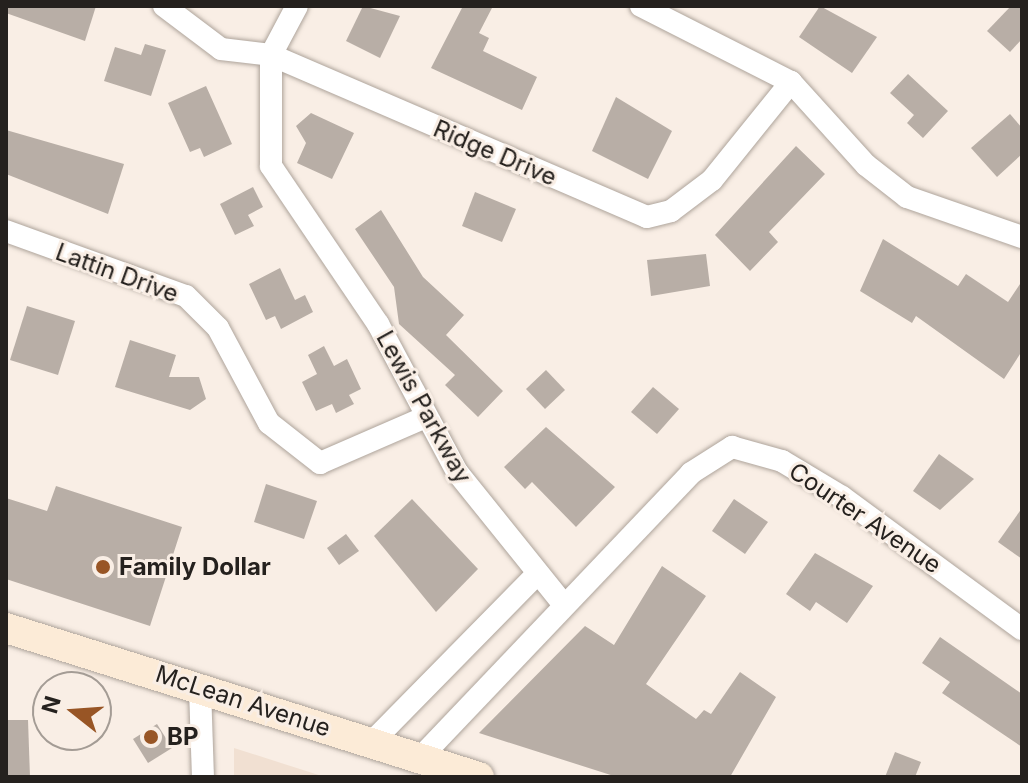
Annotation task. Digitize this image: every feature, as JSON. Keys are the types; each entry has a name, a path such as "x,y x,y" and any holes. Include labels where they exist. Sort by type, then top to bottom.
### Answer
{"street":[{"name":"Ridge Drive","path":"164,6 221,49 271,55 647,217 671,211 712,180 791,82"},
{"name":"Lewis Parkway","path":"297,6 271,55 271,166 378,324 457,472 563,604"},
{"path":"641,6 791,82 866,165 907,197 1022,237"},
{"name":"Lattin Drive","path":"6,231 186,296 218,328 269,423 320,463 426,417"},
{"name":"Courter Avenue","path":"563,604 691,473 732,447 782,461 842,497 1022,629"},
{"path":"372,742 537,574"},
{"path":"420,758 563,604"},
{"name":"McLean Avenue","path":"6,628 479,777"},
{"path":"200,688 203,777"}],"shaded area":[{"path":"234,748 325,777 234,777"}],"building":[{"path":"6,6 96,6 85,41 6,13"},
{"path":"363,6 400,16 380,58 346,41"},
{"path":"463,6 493,6 479,33 489,38 483,51 537,77 522,110 431,68"},
{"path":"820,6 877,37 852,73 799,37"},
{"path":"1011,6 1022,6 1022,39 1010,52 987,31"},
{"path":"145,44 166,50 151,96 104,81 115,47 141,55"},
{"path":"908,74 948,111 923,138 907,123 914,115 890,93"},
{"path":"206,86 232,144 204,157 200,148 190,152 168,103"},
{"path":"616,97 672,131 648,179 592,151"},
{"path":"311,113 354,133 332,179 297,163 306,143 296,126"},
{"path":"1010,114 1022,128 1022,154 997,177 971,148"},
{"path":"6,130 124,164 108,214 6,174"},
{"path":"796,146 825,174 769,232 778,242 750,271 715,235"},
{"path":"253,187 263,207 248,215 254,226 235,235 220,204"},
{"path":"475,192 516,209 502,242 462,226"},
{"path":"381,210 423,277 464,315 446,335 503,391 478,417 445,385 455,375 399,324 394,287 355,229"},
{"path":"883,239 958,286 966,274 1008,302 1022,281 1022,351 1004,379 916,316 912,323 860,291"},
{"path":"706,254 710,286 651,296 647,260"},
{"path":"280,268 295,300 305,295 313,312 281,329 275,316 266,320 249,284"},
{"path":"27,306 75,321 58,375 10,360"},
{"path":"130,340 176,355 169,377 199,377 206,399 190,410 115,387"},
{"path":"324,346 334,366 347,359 361,389 349,395 354,404 336,413 332,404 316,411 302,382 317,374 308,355"},
{"path":"546,370 565,390 545,409 526,389"},
{"path":"653,387 679,409 657,434 631,412"},
{"path":"546,427 615,487 576,527 532,482 525,489 504,467"},
{"path":"939,454 974,479 940,510 913,491"},
{"path":"266,484 317,501 304,539 254,522"},
{"path":"56,486 182,527 150,626 6,579 6,498 47,511"},
{"path":"412,499 478,569 436,612 374,536"},
{"path":"734,499 768,522 745,554 712,531"},
{"path":"1022,508 1022,559 998,542"},
{"path":"346,534 359,551 339,565 327,548"},
{"path":"815,553 873,586 847,623 816,602 810,611 786,594"},
{"path":"662,566 706,596 646,684 696,719 704,710 711,714 740,672 776,697 730,777 617,777 479,733 585,626 614,645"},
{"path":"940,637 1022,694 1022,747 942,693 950,682 922,663"},
{"path":"6,720 28,720 30,777 6,777"},
{"path":"157,724 172,748 148,763 133,739"},
{"path":"895,752 921,762 915,777 885,777"}],"place":[{"name":"Family Dollar","path":"103,567"},
{"name":"BP","path":"151,737"}]}
